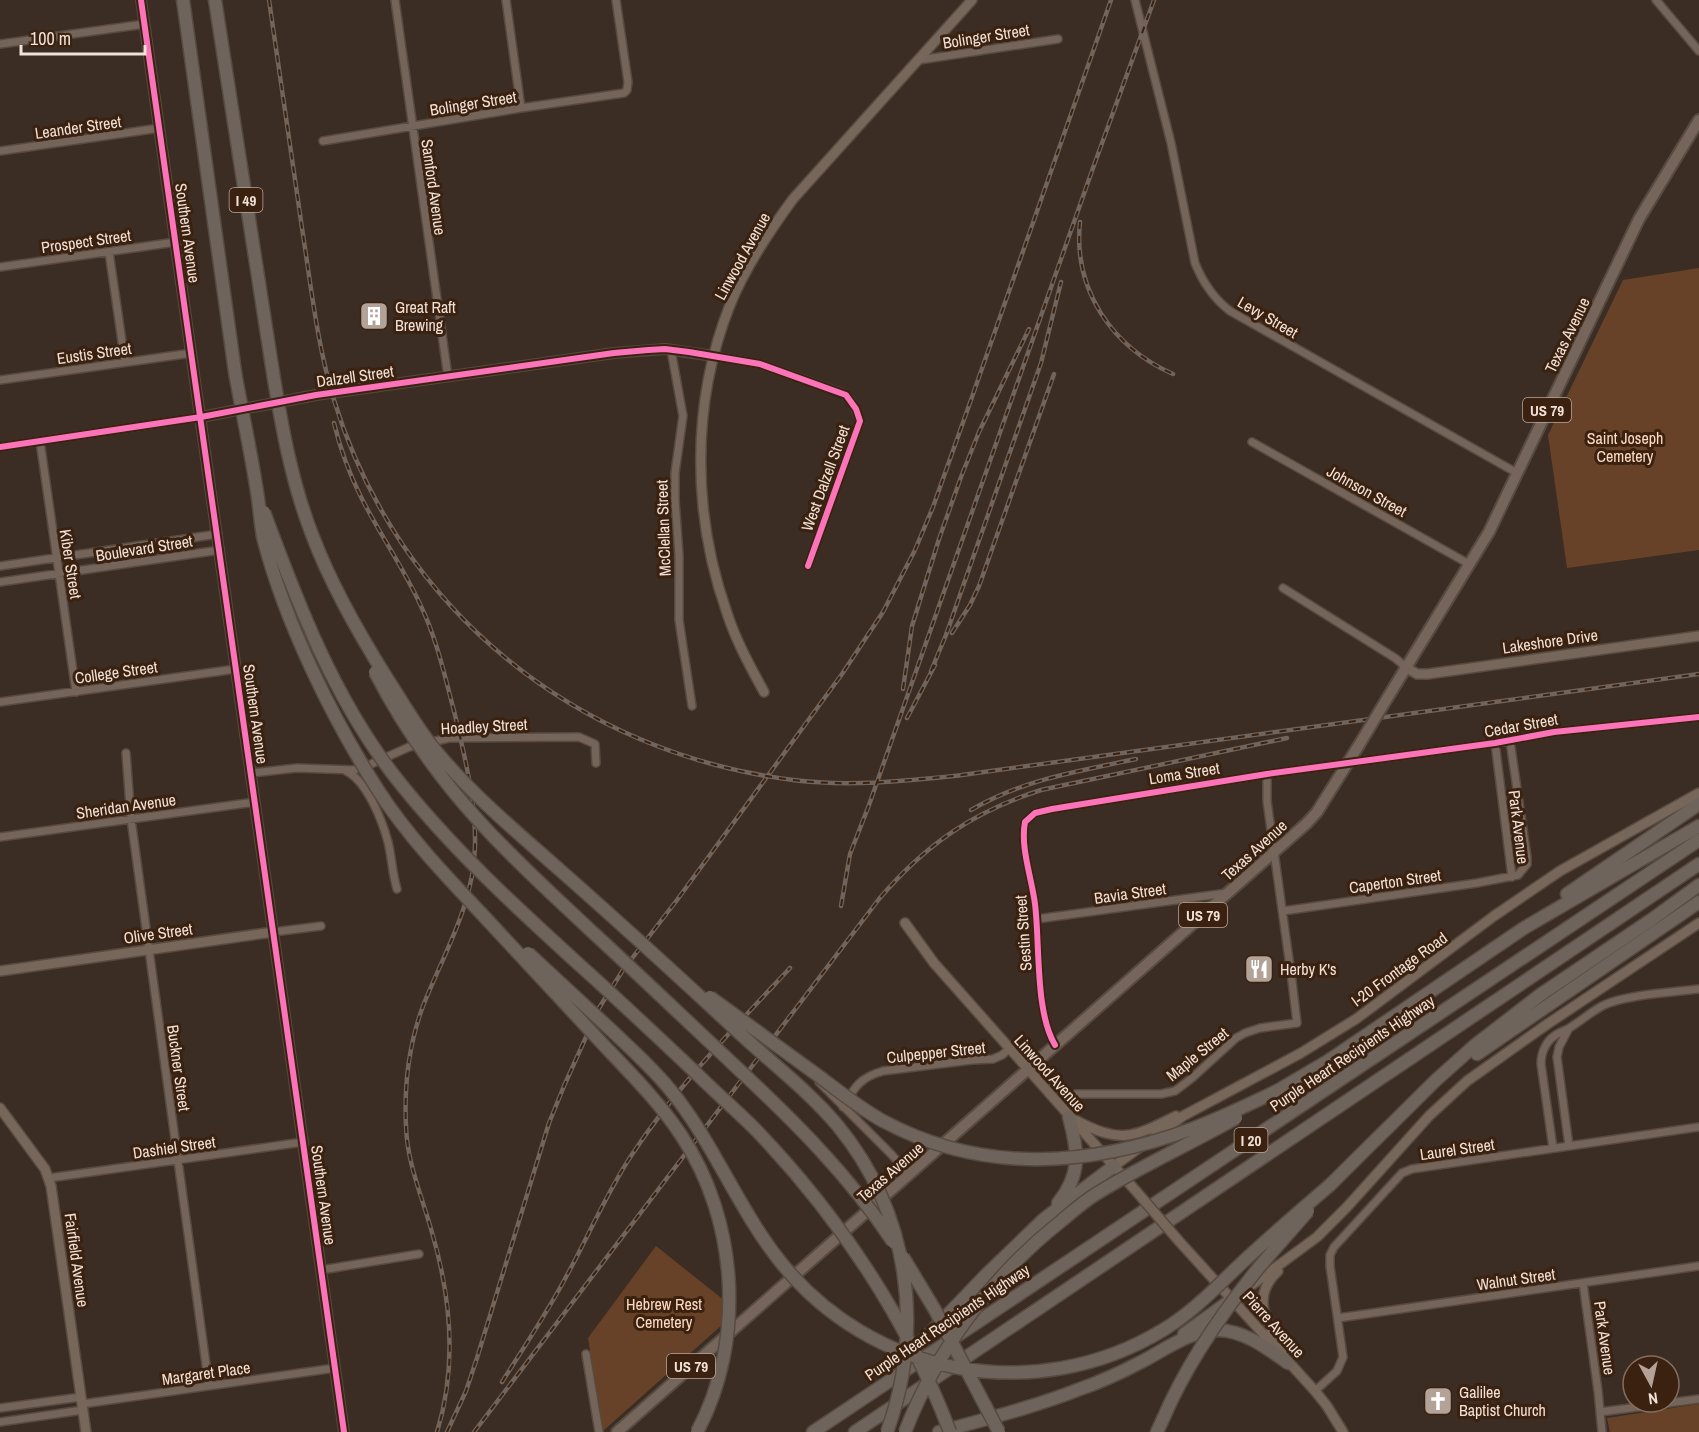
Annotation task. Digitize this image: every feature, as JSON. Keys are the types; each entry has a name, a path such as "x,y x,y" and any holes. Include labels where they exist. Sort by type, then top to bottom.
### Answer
{"highway":[{"name":"I 49","path":"181,0 186,21 235,372 258,494"},
{"name":"I 49","path":"215,0 273,373 291,468 312,537 332,582 365,643"},
{"path":"219,27 223,0"},
{"path":"258,494 263,537 286,607 329,702 380,793 421,848 454,885 644,1088 682,1137 702,1174 721,1230 729,1279 729,1312 727,1338 719,1376 711,1402 697,1432"},
{"path":"258,494 283,564 327,666 383,760 416,802 465,857 742,1117 796,1174 847,1239 894,1313 938,1401 950,1432"},
{"path":"365,643 434,748 453,770 522,836 817,1102 851,1143 875,1185 894,1230 906,1290 907,1342 899,1391 887,1432"},
{"path":"365,643 375,671 404,724 429,761 478,821 774,1102 817,1146 862,1199 920,1283 999,1432"},
{"path":"1524,928 1572,890 1699,804"},
{"path":"905,1432 915,1405 940,1358 991,1289 1035,1241 1095,1195 1259,1104 1328,1061 1524,928 1699,826"},
{"name":"Purple Heart Recipients Highway","path":"813,1432 1699,840"},
{"name":"I 20","path":"855,1432 1699,864"},
{"path":"454,885 653,1070 690,1115 778,1259 798,1283 819,1302 872,1338 916,1357 957,1368 1025,1373 1083,1364 1113,1354 1163,1330 1181,1318 1330,1185 1435,1081 1474,1046 1540,995 1699,885"},
{"path":"1408,1109 1488,1046 1699,902"},
{"path":"666,964 880,1120 926,1142 981,1156 1041,1160 1112,1152 1194,1128 1277,1091"},
{"path":"875,1391 986,1275 1044,1219 1062,1197 1074,1174 1076,1148 1069,1117"},
{"path":"1044,1219 1114,1166"},
{"path":"1157,1432 1182,1377 1211,1331 1257,1270 1330,1185"},
{"path":"1156,1354 1231,1300"},
{"path":"939,1432 1052,1400 1106,1379 1187,1337 1207,1331 1220,1330 1248,1337 1288,1363"}],"main road":[{"name":"Southern Avenue","path":"141,0 344,1432"},
{"name":"Linwood Avenue","path":"764,692 744,655 727,614 706,528 700,454 704,408 714,356 730,304 739,285 793,199 972,0"},
{"name":"Texas Avenue","path":"617,1432 1313,817 1489,532 1640,219 1699,120"},
{"name":"Dalzell Street","path":"201,417 316,395 631,351 671,350 714,356"},
{"name":"Lakeshore Drive","path":"1407,668 1417,674 1428,674 1699,636"},
{"name":"I-20 Frontage Road","path":"1114,1166 1183,1116 1323,1040 1371,1008 1494,916 1551,877 1699,793"},
{"name":"Linwood Avenue","path":"905,923 934,963 1178,1240"},
{"path":"1288,1363 1266,1319 1263,1298 1269,1281 1274,1275 1347,1207 1429,1116 1467,1082 1546,1025 1699,923"},
{"name":"Olive Street","path":"0,971 273,932"},
{"path":"1069,1117 1102,1133 1120,1136 1134,1135 1219,1096"},
{"name":"Fairfield Avenue","path":"0,1108 45,1168 49,1178 86,1432"},
{"name":"Pierre Avenue","path":"1178,1240 1315,1391 1343,1432"},
{"path":"1231,1300 1307,1244"}],"street":[{"name":"Samford Avenue","path":"395,0 448,377"},
{"path":"506,0 521,108"},
{"name":"Bolinger Street","path":"323,141 620,94 627,90 628,82 616,0"},
{"name":"Levy Street","path":"1135,0 1172,143 1195,263 1208,290 1230,311 1517,473"},
{"path":"1656,0 1699,51"},
{"path":"0,44 145,24"},
{"name":"Bolinger Street","path":"919,60 1058,39"},
{"name":"Leander Street","path":"0,151 160,128"},
{"name":"Prospect Street","path":"0,267 176,242"},
{"path":"109,252 125,363"},
{"name":"McClellan Street","path":"671,350 683,416 675,473 675,500 679,555 679,620 692,706"},
{"name":"Eustis Street","path":"0,380 192,353"},
{"name":"West Dalzell Street","path":"714,356 760,364 842,393 856,409 860,421 808,566"},
{"name":"Dalzell Street","path":"0,447 201,417"},
{"name":"Kiber Street","path":"40,441 76,692"},
{"name":"Johnson Street","path":"1252,442 1469,564"},
{"name":"Boulevard Street","path":"0,566 218,534"},
{"name":"Boulevard Street","path":"0,582 220,550"},
{"path":"1283,588 1395,658 1407,668"},
{"name":"College Street","path":"0,702 236,669"},
{"name":"Cedar Street","path":"1347,764 1510,741 1562,731 1699,717"},
{"name":"Hoadley Street","path":"251,773 297,768 354,770 409,747 449,738 579,737 595,744 596,763"},
{"name":"Park Avenue","path":"1495,743 1512,877 1523,870 1527,864 1527,857 1510,741"},
{"name":"Buckner Street","path":"126,753 131,819 209,1386"},
{"name":"Loma Street","path":"1028,818 1035,813 1052,808 1267,774 1347,764"},
{"path":"344,770 362,785 382,824 397,889"},
{"path":"1267,774 1266,795 1283,911"},
{"name":"Sheridan Avenue","path":"0,837 255,801"},
{"name":"Sestin Street","path":"1028,818 1024,826 1024,837 1037,919 1042,997 1049,1033 1055,1045"},
{"name":"Caperton Street","path":"1283,911 1512,877"},
{"name":"Bavia Street","path":"1037,919 1228,893"},
{"name":"Maple Street","path":"1076,1094 1161,1094 1175,1091 1236,1038 1260,1028 1297,1023 1283,911"},
{"name":"Olive Street","path":"273,932 321,926"},
{"path":"1553,1148 1541,1058 1552,1037 1568,1030 1601,1006 1610,1003 1630,998 1699,989"},
{"path":"1568,1030 1558,1047 1557,1057 1569,1146"},
{"name":"Culpepper Street","path":"843,1107 858,1083 872,1074 993,1059 1009,1049"},
{"path":"818,1082 910,1174"},
{"name":"Laurel Street","path":"1315,1391 1337,1371 1343,1352 1330,1255 1402,1173 1412,1168 1699,1127"},
{"name":"Dashiel Street","path":"49,1178 303,1142"},
{"path":"321,1270 419,1254"},
{"name":"Walnut Street","path":"1338,1318 1699,1266"},
{"name":"Park Avenue","path":"1583,1283 1602,1432"},
{"path":"586,1354 599,1432"},
{"name":"Margaret Place","path":"0,1408 82,1403 335,1368"},
{"path":"1600,1412 1699,1399"},
{"name":"Margaret Place","path":"0,1422 82,1403"}],"green space":[{"name":"Saint Joseph Cemetery","path":"1699,268 1699,550 1567,568 1548,435 1623,280"},
{"name":"Hebrew Rest Cemetery","path":"656,1246 725,1301 723,1324 603,1431 588,1338"},
{"path":"1699,1404 1699,1432 1610,1432 1607,1418 1633,1414 1681,1414 1681,1407"}],"railway":[{"path":"269,0 319,336 334,400 363,476 402,544 450,605 506,659 570,703 639,739 714,765 793,780 835,783 877,782 962,775 1699,674"},
{"path":"447,1432 466,1391 477,1358 549,1123 599,1008 623,970 842,674 883,612 915,550 933,507 1111,0"},
{"path":"841,906 850,854 1154,0"},
{"path":"1080,222 1079,247 1083,271 1090,293 1101,313 1115,332 1132,348 1151,363 1173,374"},
{"path":"931,671 946,635 1041,363 1061,282"},
{"path":"903,689 912,626 939,539 979,432 1029,329"},
{"path":"952,633 979,586 1054,374"},
{"path":"334,423 345,460 357,488 426,617 444,672 459,731 474,813 475,846 469,888 457,928 418,1020 408,1065 406,1096 409,1152 438,1254 447,1305 450,1356 444,1407 437,1432"},
{"path":"907,718 935,665"},
{"path":"474,1432 879,899 933,846 972,820 1041,790 1287,738"},
{"path":"971,810 991,799 1031,784 1136,759"},
{"path":"502,1382 551,1304 613,1185 648,1131 706,1059 790,968"}],"cycle path":[{"path":"141,0 344,1432"},
{"path":"0,447 201,417 316,395 614,353 665,349 689,352 760,364 846,395 856,409 860,421 808,566"},
{"path":"1055,1045 1044,1015 1041,996 1035,904 1024,842 1025,822 1035,813 1267,774 1495,743 1554,732 1699,717"}],"place":[{"name":"Great Raft Brewing","path":"374,316"},
{"name":"Herby K's","path":"1259,969"},
{"name":"Galilee Baptist Church","path":"1438,1401"}]}
